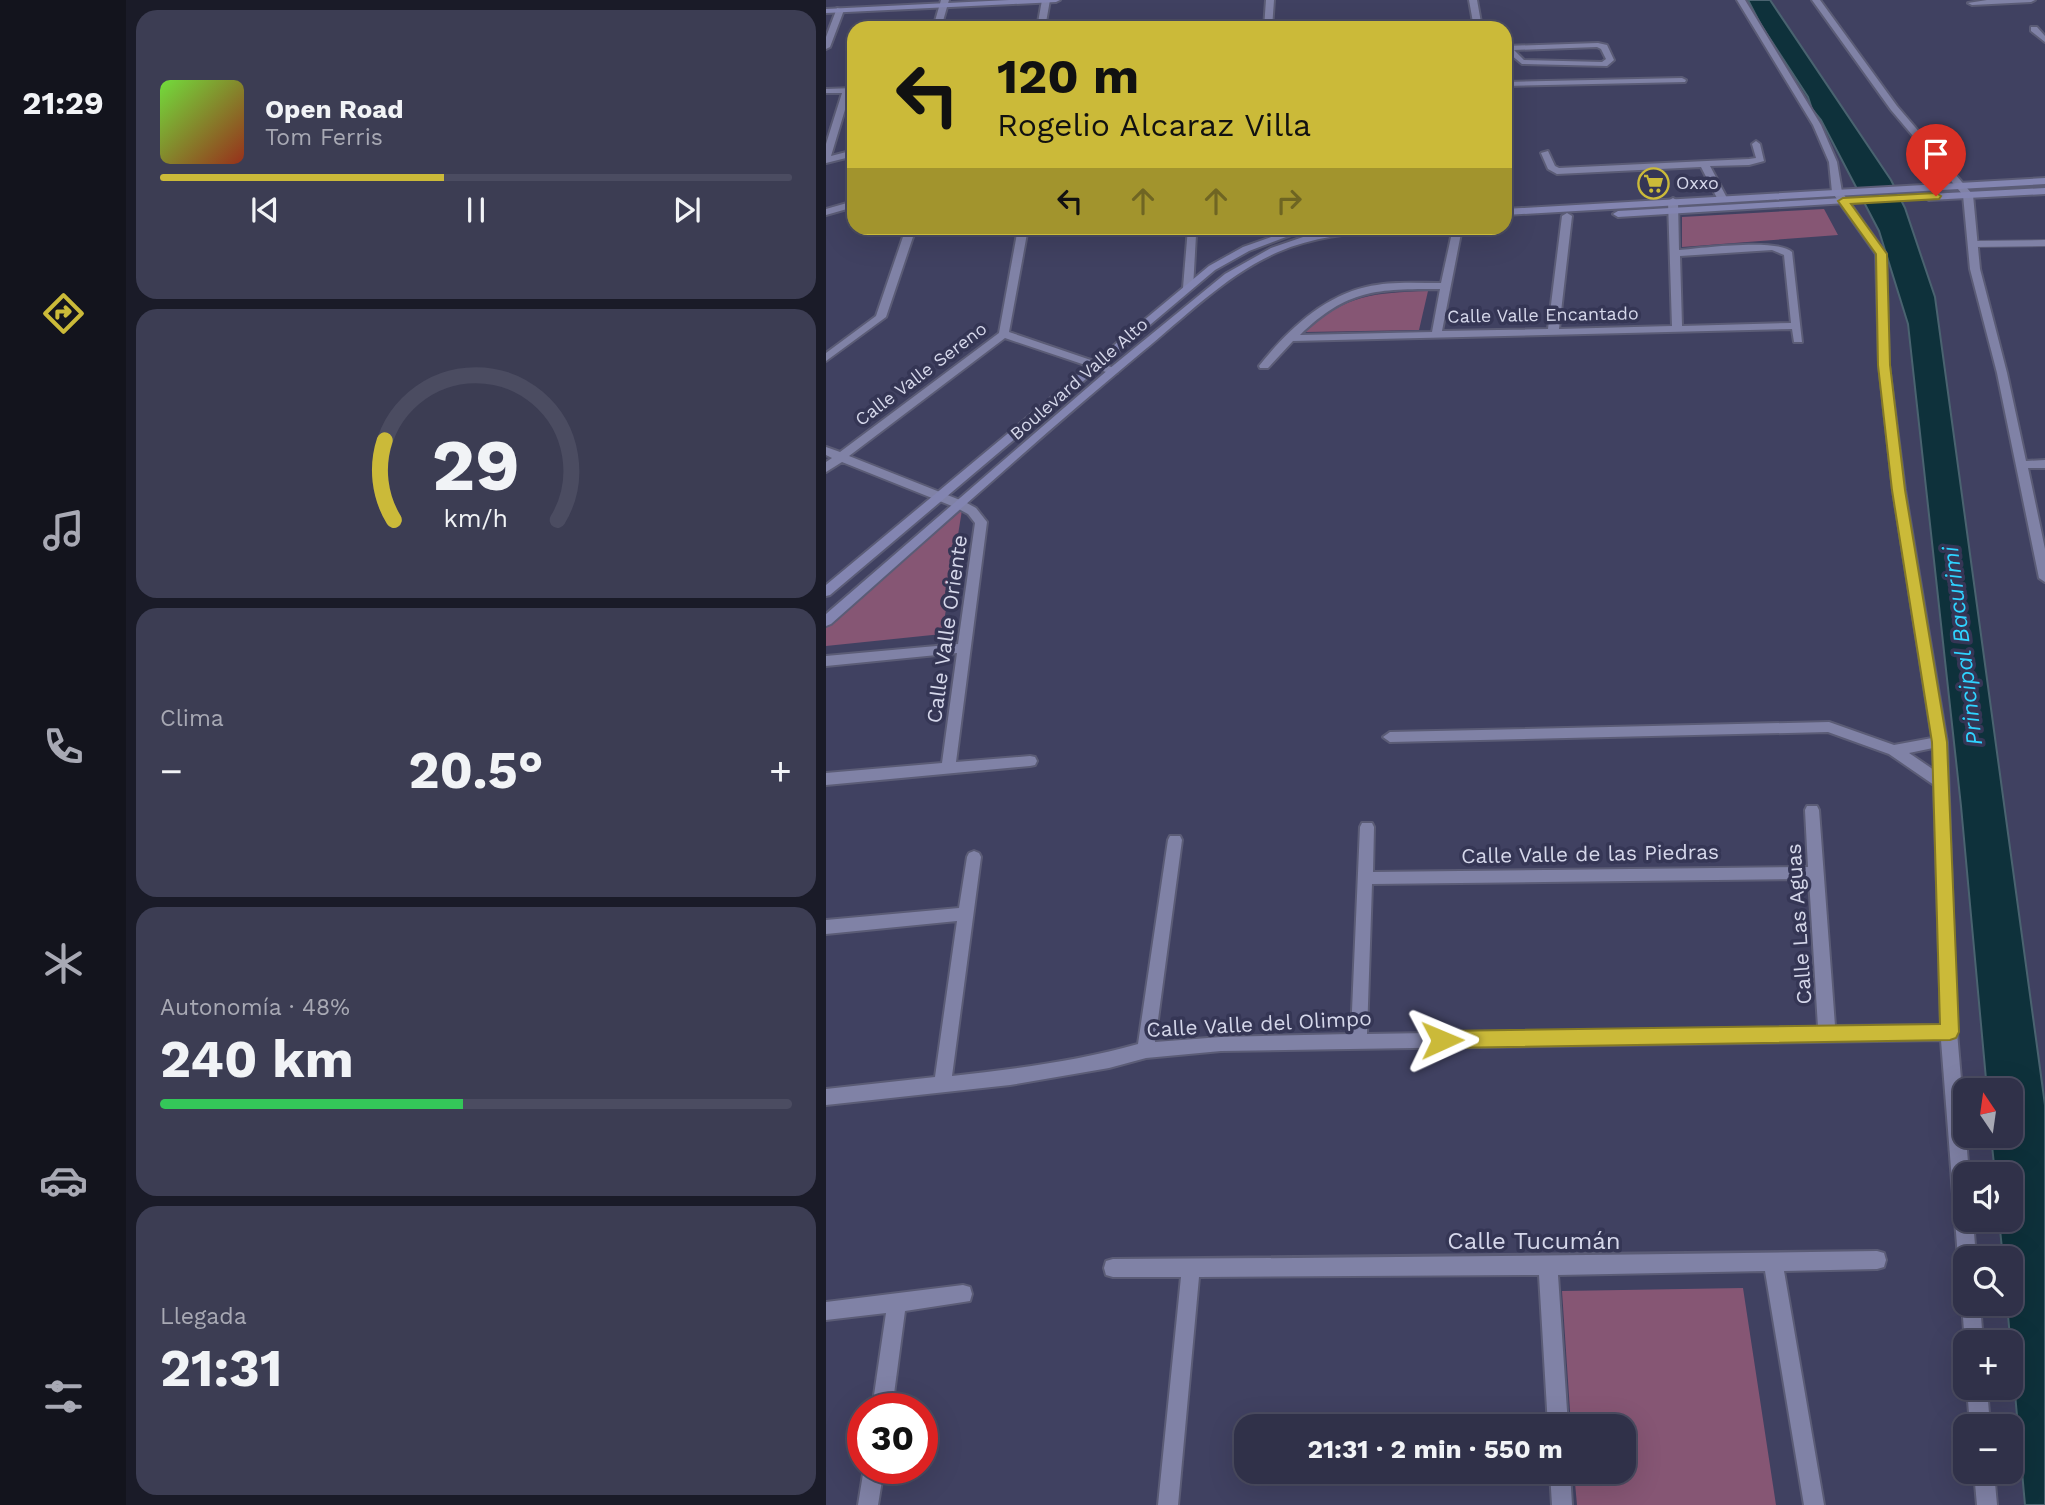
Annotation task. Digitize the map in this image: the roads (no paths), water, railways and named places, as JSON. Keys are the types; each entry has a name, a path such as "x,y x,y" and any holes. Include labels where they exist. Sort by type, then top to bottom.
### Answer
{"street":[{"path":"826,11 842,5 917,0"},
{"path":"1042,21 1046,0"},
{"path":"826,4 1056,0"},
{"path":"1268,21 1270,0"},
{"path":"1473,0 1477,21"},
{"path":"1741,0 1817,125 1846,196 1881,254 1884,365 1899,490 1940,742 1950,1032 1966,1246"},
{"path":"1816,0 1894,108 1965,190 1976,269 2045,571"},
{"path":"1972,4 2031,0"},
{"path":"939,21 944,3"},
{"path":"826,47 842,5"},
{"path":"2034,29 2044,39"},
{"path":"1512,48 1598,45 1604,47 1610,60 1604,64 1522,62 1512,53"},
{"path":"1512,84 1682,80"},
{"path":"826,91 847,90"},
{"path":"847,98 830,133 826,159 847,154"},
{"path":"1545,153 1551,167 1557,171 1749,162 1761,159 1756,144"},
{"path":"1703,164 1721,198"},
{"path":"1512,220 1672,206 1721,198 1936,196 2045,181"},
{"path":"1512,212 1846,196 1927,187 2045,191"},
{"path":"826,212 847,206"},
{"path":"1672,206 1677,329"},
{"path":"1553,332 1567,216"},
{"path":"826,358 881,317 909,235"},
{"name":"Calle Valle Sereno","path":"826,468 1004,334 1022,235"},
{"path":"1188,288 1192,235"},
{"name":"Boulevard Valle Alto","path":"826,592 1212,268 1246,249 1284,235"},
{"name":"Boulevard Valle Alto","path":"826,621 1113,371 1228,276 1255,259 1323,235"},
{"path":"1436,335 1456,235"},
{"path":"1674,253 1772,247 1785,250 1788,254 1798,340"},
{"path":"1264,366 1324,309 1346,296 1389,287 1446,286"},
{"name":"Calle Valle Encantado","path":"1291,338 1796,326"},
{"name":"Calle Valle Sereno","path":"1004,334 1113,371"},
{"path":"826,451 961,505"},
{"path":"2021,465 2045,464"},
{"name":"Calle Valle Oriente","path":"948,768 981,522 972,511 961,505"},
{"path":"826,661 964,648"},
{"path":"1390,737 1829,727 1894,750 1941,782"},
{"path":"1894,750 1940,742"},
{"path":"826,779 1030,761"},
{"name":"Calle Las Aguas","path":"1812,810 1827,1034"},
{"path":"1359,1041 1367,827"},
{"path":"1146,1050 1175,840"},
{"path":"942,1085 974,857"},
{"name":"Calle Valle de las Piedras","path":"1365,878 1816,873"},
{"path":"826,927 966,914"},
{"name":"Calle Valle del Olimpo","path":"826,1097 1022,1075 1109,1060 1146,1050 1221,1044 1950,1032"},
{"name":"Calle Tucumán","path":"1113,1268 1548,1266 1877,1260"},
{"path":"1773,1263 1814,1505"},
{"path":"1168,1505 1191,1266"},
{"path":"1548,1266 1557,1414"},
{"path":"826,1311 963,1294"},
{"path":"884,1393 897,1303"},
{"path":"868,1505 871,1484"},
{"path":"1561,1484 1563,1505"},
{"path":"1985,1484 1987,1505"}],"lane":[{"path":"1974,244 2045,243"}],"water":[{"name":"Principal Bacurimi","path":"1748,0 1770,0 1891,180 1905,208 1935,297 2045,1105 2045,1505 2025,1505 2023,1414 2017,1414 2016,1400 2023,1400 2023,1330 2009,1330 2008,1316 2023,1316 2023,1246 2002,1246 2000,1232 2023,1232 2023,1162 1994,1162 1992,1148 2023,1148 2023,1078 1986,1078 1961,806 1908,324 1879,231 1808,97"}],"place":[{"name":"Oxxo","path":"1653,183"}]}
